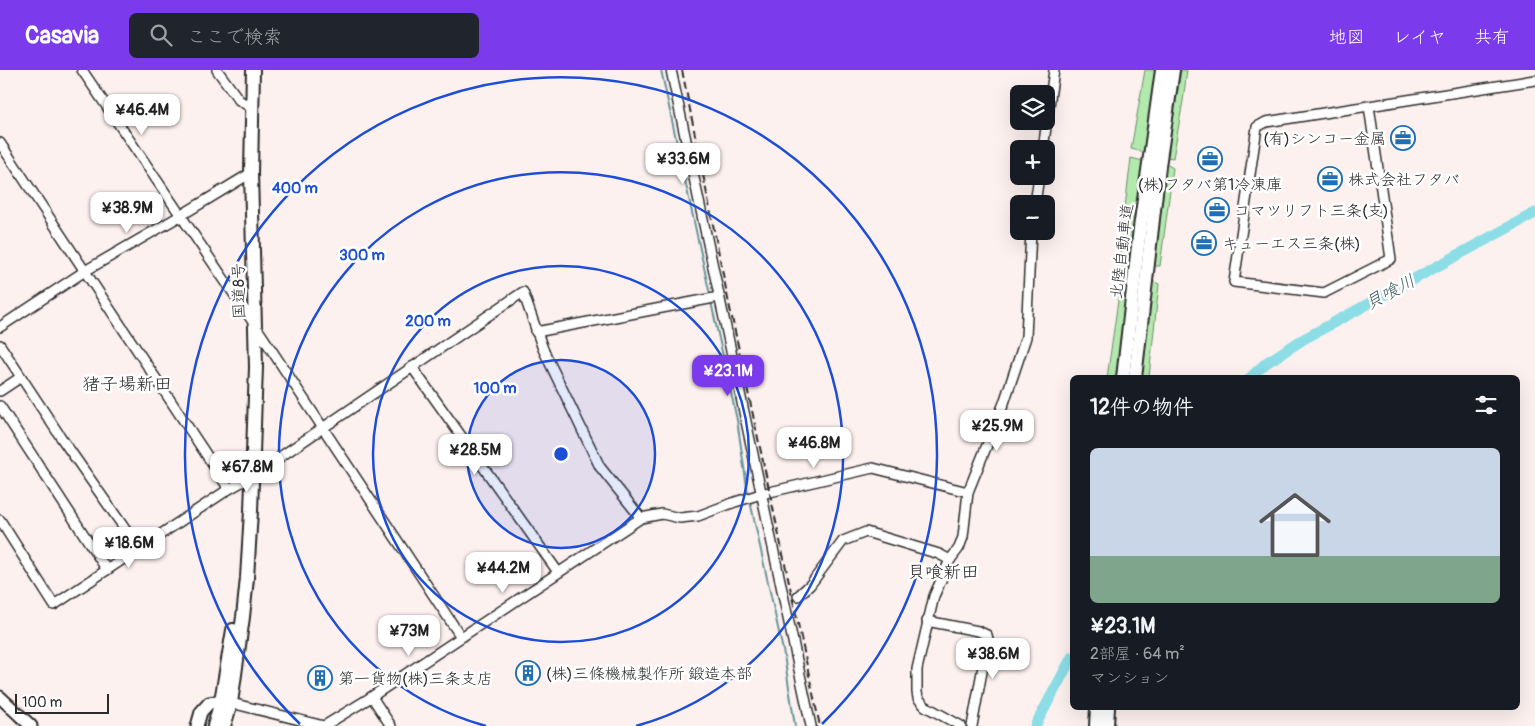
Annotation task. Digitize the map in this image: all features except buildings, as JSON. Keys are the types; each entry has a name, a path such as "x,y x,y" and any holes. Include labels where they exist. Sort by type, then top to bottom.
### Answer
{"highway":[{"name":"国道8号","path":"224,726 226,702 243,618 248,578 252,511 256,367 251,174 254,70"},
{"name":"北陸自動車道","path":"1123,375 1162,70"},
{"name":"北陸自動車道","path":"1135,375 1156,195 1174,70"},
{"name":"国道8号","path":"214,726 226,702"},
{"path":"1096,710 1096,726"},
{"path":"1107,726 1108,710"}],"main road":[{"path":"0,697 31,726"},
{"path":"197,726 201,712 209,703 226,702"}],"street":[{"path":"82,70 255,325 461,637"},
{"path":"217,70 239,100 253,109"},
{"path":"671,70 716,297 811,726"},
{"path":"1045,140 1054,70"},
{"path":"1369,106 1391,259 1324,293 1234,282 1256,127 1266,122 1535,80"},
{"path":"0,143 229,490"},
{"path":"0,327 85,271 251,174"},
{"path":"961,726 947,722 925,706 918,698 917,669 934,596 950,560 959,548 963,537 968,492 1004,404 1026,337 1031,240"},
{"path":"0,520 54,605 252,476 523,292 543,350 600,467 641,518"},
{"path":"536,332 716,297"},
{"path":"0,345 62,439 139,549"},
{"path":"412,367 558,572"},
{"path":"0,391 21,377"},
{"path":"0,406 107,570"},
{"path":"226,702 324,726 372,697 641,518 662,514 680,518 698,516 761,494 873,468 968,492"},
{"path":"798,596 810,585 844,541 866,532 939,554 950,560"},
{"path":"927,621 987,634 988,639 972,726"},
{"path":"372,697 391,726"}],"green space":[{"path":"1145,70 1156,70 1143,152 1131,149"},
{"path":"1181,70 1187,70 1173,158 1167,157"},
{"path":"1131,158 1143,161 1130,270 1117,273"},
{"path":"1166,164 1173,168 1160,266 1153,266"},
{"path":"1121,279 1128,279 1118,375 1107,375"},
{"path":"1152,281 1159,284 1149,375 1142,375"}],"waterway":[{"path":"661,70 710,295"},
{"name":"貝喰川","path":"1253,375 1266,363 1302,340 1535,213"},
{"path":"711,302 737,420 748,494"},
{"path":"750,501 784,655 795,726"},
{"name":"貝喰川","path":"1035,726 1070,661"}],"railway":[{"path":"682,70 728,299 820,726"}],"place":[{"name":"(有)シンコー金属","path":"1403,138"},
{"name":"(株)フタバ第1冷凍庫","path":"1210,159"},
{"name":"株式会社フタバ","path":"1330,179"},
{"name":"コマツリフト三条(支)","path":"1217,210"},
{"name":"キューエス三条(株)","path":"1204,243"},
{"name":"(株)三條機械製作所 鍛造本部","path":"528,673"},
{"name":"第一貨物(株)三条支店","path":"320,678"}],"district":[{"name":"猪子場新田","path":"127,384"},
{"name":"貝喰新田","path":"943,572"}]}
